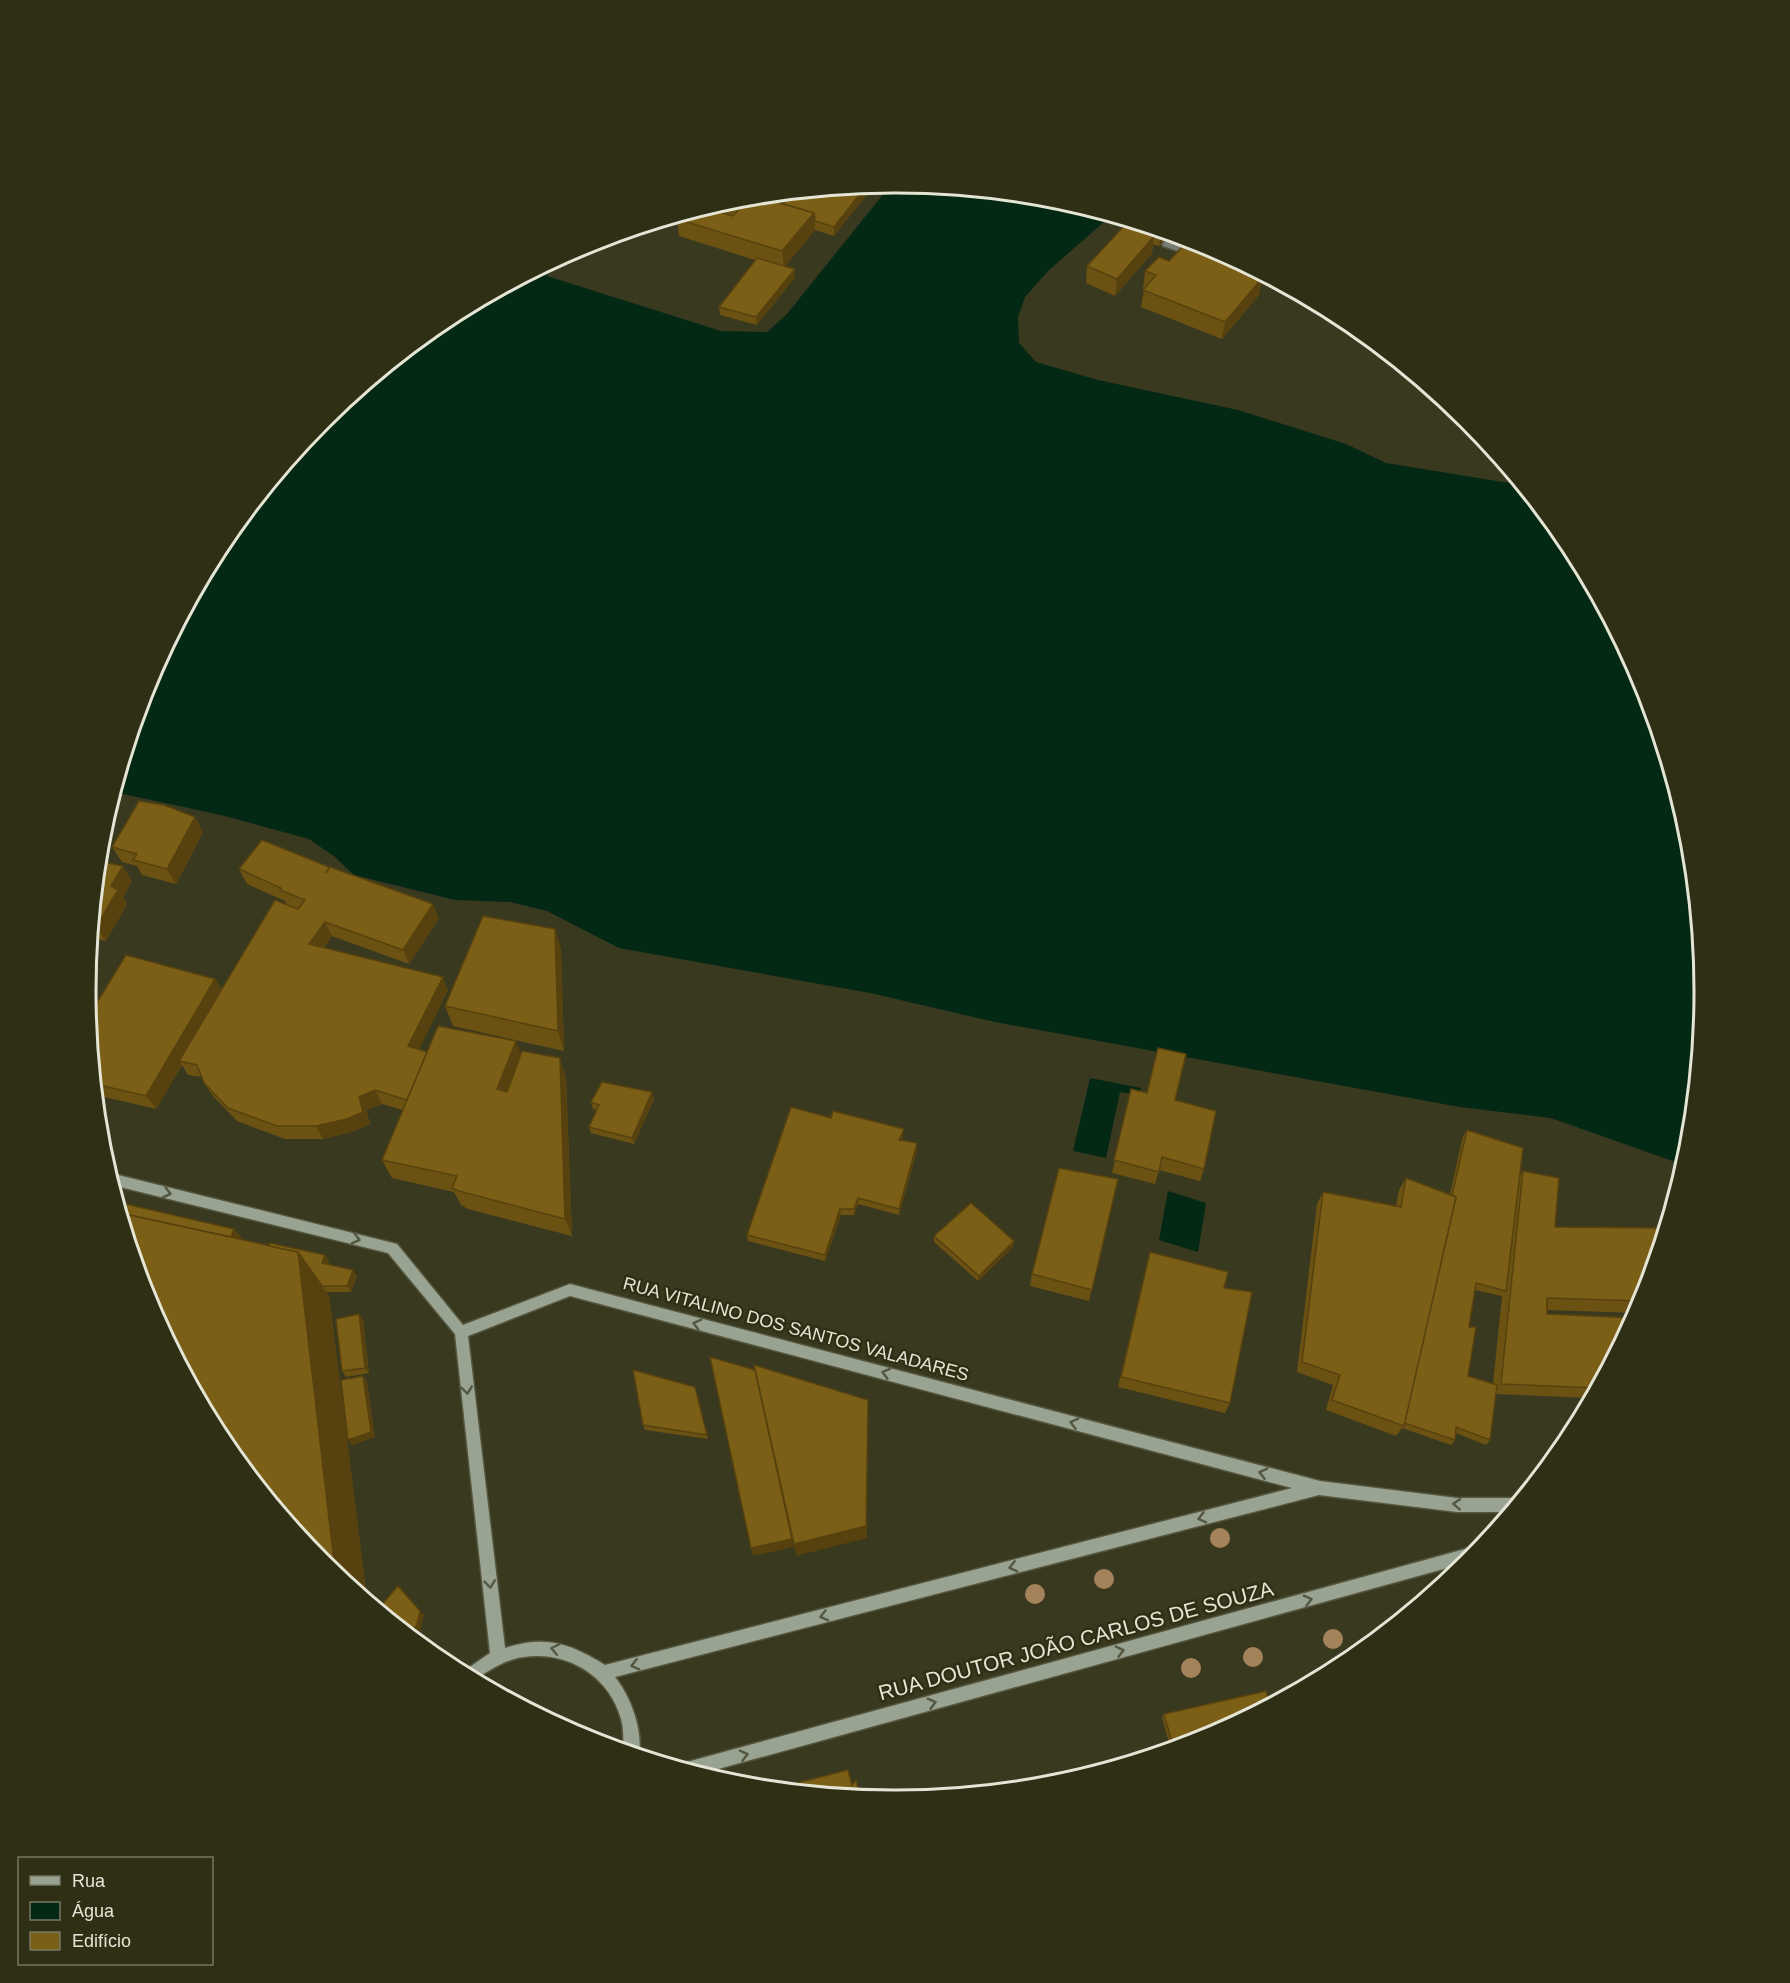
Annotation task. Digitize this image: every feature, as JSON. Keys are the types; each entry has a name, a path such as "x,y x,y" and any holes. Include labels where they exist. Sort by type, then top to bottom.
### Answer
{"street":[{"path":"119,1181 392,1248 461,1332 498,1655"},
{"name":"RUA VITALINO DOS SANTOS VALADARES","path":"461,1332 570,1290 1320,1488 1457,1505 1507,1505"},
{"path":"603,1673 1320,1488"},
{"name":"RUA DOUTOR JOÃO CARLOS DE SOUZA","path":"701,1766 1458,1558"},
{"path":"475,1671 498,1655 520,1649 543,1647 565,1651 586,1660 603,1673 618,1690 627,1713 632,1746"}],"lane":[{"path":"1166,244 1198,255"}],"water":[{"path":"885,192 947,194 999,199 1051,208 1105,221 1049,270 1025,297 1018,317 1019,343 1036,362 1098,380 1238,410 1346,444 1386,463 1511,483 1559,548 1612,638 1652,735 1667,785 1679,836 1687,887 1694,991 1687,1096 1675,1162 1551,1118 1460,1107 1235,1066 995,1022 870,993 619,948 547,911 510,902 455,900 354,875 335,857 309,839 221,815 121,794 138,735 178,638 203,592 261,505 294,465 368,391 451,327 548,272 547,276 721,331 767,332 787,314"},
{"path":"1090,1078 1141,1088 1140,1095 1120,1092 1106,1158 1073,1151"},
{"path":"1168,1191 1206,1203 1198,1252 1159,1240"}],"building":[{"path":"860,193 834,227 815,221 814,213 783,204 791,199"},
{"path":"775,202 814,213 782,251 684,221 720,212 733,216 740,208"},
{"path":"1124,226 1154,236 1117,279 1087,266"},
{"path":"1182,247 1212,258 1259,281 1225,322 1143,290 1156,275 1145,271 1159,257 1169,261"},
{"path":"757,258 795,269 756,317 719,307"},
{"path":"139,801 164,805 195,817 167,869 133,860 137,854 112,847"},
{"path":"262,840 329,867 326,873 330,867 433,904 403,950 325,922 309,944 443,977 408,1046 427,1052 407,1100 375,1090 359,1097 363,1112 347,1119 316,1126 277,1126 228,1108 204,1083 197,1065 179,1061 275,900 298,909 305,900 239,869"},
{"path":"107,863 123,866 111,886 118,890 100,921"},
{"path":"483,916 555,929 558,1031 445,1006"},
{"path":"126,955 215,979 146,1096 102,1086 96,1003"},
{"path":"438,1026 516,1041 497,1089 507,1092 522,1051 560,1058 565,1219 459,1191 452,1188 457,1176 382,1160"},
{"path":"1158,1048 1186,1054 1175,1100 1216,1111 1204,1169 1162,1157 1159,1172 1114,1160 1131,1089 1147,1093"},
{"path":"602,1082 652,1092 632,1138 589,1127 599,1105 591,1102"},
{"path":"791,1107 831,1118 833,1111 904,1129 899,1140 917,1143 899,1209 858,1198 854,1209 840,1209 825,1255 747,1235"},
{"path":"1467,1130 1523,1148 1506,1291 1476,1283 1469,1327 1476,1327 1468,1376 1497,1385 1490,1440 1456,1427 1455,1440 1404,1423 1456,1197 1452,1195"},
{"path":"1059,1168 1118,1179 1092,1290 1032,1274"},
{"path":"1523,1171 1559,1178 1555,1227 1658,1228 1631,1301 1547,1298 1547,1314 1624,1318 1589,1388 1501,1384"},
{"path":"1406,1178 1456,1197 1404,1426 1332,1400 1340,1375 1302,1362 1323,1192 1401,1207"},
{"path":"971,1203 1014,1241 979,1276 934,1236"},
{"path":"125,1204 234,1229 231,1237 128,1215"},
{"path":"128,1215 298,1252 334,1560 294,1518 261,1478 203,1391 178,1345 157,1297"},
{"path":"270,1243 325,1255 322,1263 353,1270 347,1286 322,1286 298,1252 269,1246"},
{"path":"1150,1252 1228,1272 1224,1288 1252,1292 1230,1403 1121,1377"},
{"path":"359,1314 365,1368 342,1371 336,1319"},
{"path":"710,1357 755,1370 792,1539 751,1548"},
{"path":"754,1365 868,1400 866,1526 794,1544"},
{"path":"633,1370 695,1387 707,1435 643,1425"},
{"path":"363,1376 371,1432 348,1440 341,1380"},
{"path":"398,1586 420,1611 417,1625 414,1629 383,1604"},
{"path":"1266,1691 1268,1697 1201,1730 1172,1741 1164,1714"},
{"path":"848,1770 852,1785 856,1780 858,1789 843,1789 792,1784"}]}
